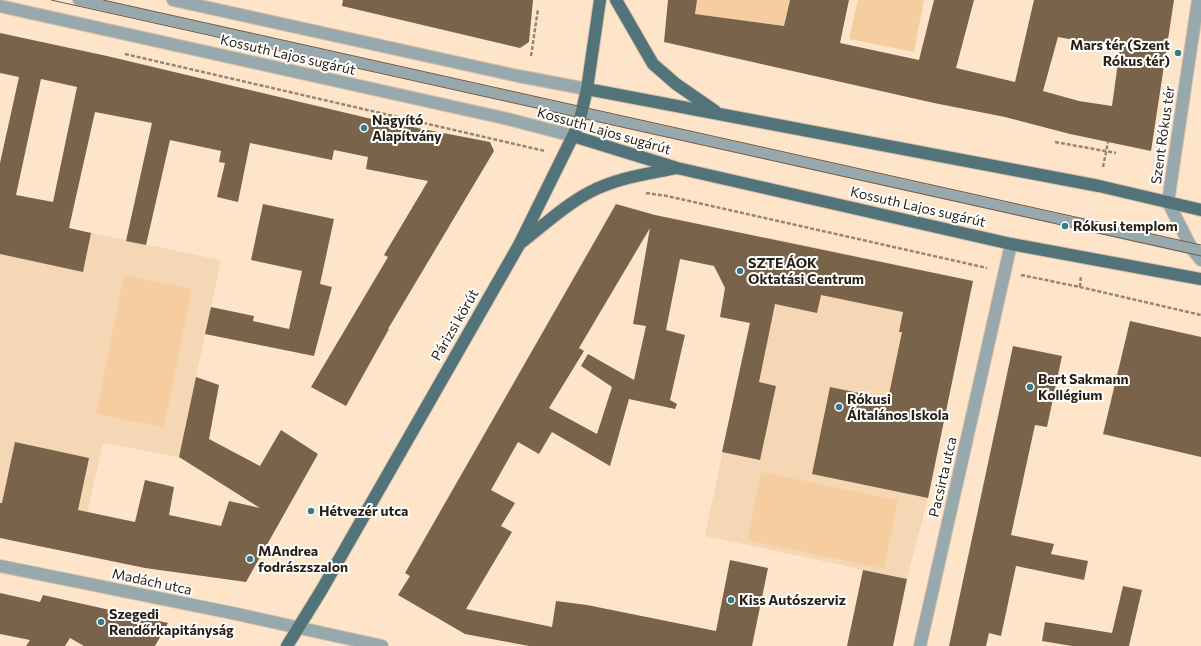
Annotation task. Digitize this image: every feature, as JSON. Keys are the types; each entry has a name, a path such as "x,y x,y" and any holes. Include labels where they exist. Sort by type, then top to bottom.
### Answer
{"main road":[{"name":"Párizsi körút","path":"287,646 321,591 519,245 564,155 582,112 587,89 600,0"},
{"path":"616,0 653,64 676,84 720,114"},
{"name":"Kossuth Lajos sugárút","path":"587,89 1099,186 1201,210"},
{"name":"Kossuth Lajos sugárút","path":"573,136 677,168 1011,244 1201,279"},
{"path":"519,245 567,207 590,192 613,182 677,168"}],"street":[{"name":"Kossuth Lajos sugárút","path":"173,0 518,76 587,89"},
{"name":"Szent Rókus tér","path":"1168,202 1198,0"},
{"name":"Kossuth Lajos sugárút","path":"0,6 503,118 573,136"},
{"path":"1168,202 1197,250 1201,260"},
{"name":"Pacsirta utca","path":"920,646 1011,244"},
{"name":"Madách utca","path":"0,566 232,613 297,629"},
{"path":"297,629 382,646"}],"lane":[{"path":"78,0 1197,250"}],"path":[{"path":"531,56 538,9"},
{"path":"119,53 564,155"},
{"path":"1055,142 1116,153"},
{"path":"1103,167 1108,142"},
{"path":"639,193 667,196 1201,315"}],"shaded area":[{"path":"697,0 790,0 784,26 695,14"},
{"path":"858,0 924,0 914,52 849,39"},
{"path":"0,214 221,260 179,457 103,443 78,554 0,538"},
{"name":"Rókusi Általános Iskola","path":"767,237 973,281 928,498 907,579 705,536"},
{"path":"124,275 192,289 164,427 96,414"},
{"path":"761,472 898,500 884,569 747,540"}],"building":[{"path":"343,0 533,0 529,42 520,48 342,6"},
{"path":"668,0 697,0 695,14 784,26 790,0 849,0 840,43 919,60 934,0 974,0 956,68 1015,82 1034,0 1174,0 1151,151 1070,134 1005,117 934,103 664,42","holes":["1058,37 1120,48 1112,106 1079,101 1043,91"]},
{"path":"0,33 107,56 376,120 490,142 494,151 388,329 346,406 311,387 388,257 384,255 428,181 366,169 368,157 334,150 332,160 250,143 238,202 217,197 225,163 219,162 221,151 170,140 146,245 126,241 152,123 95,112 69,228 91,233 83,272 0,254 0,163 19,77 0,73","holes":["41,79 77,87 53,202 16,195"]},
{"path":"263,204 334,219 320,284 332,287 314,356 205,334 211,307 254,316 253,321 289,329 302,271 251,260"},
{"path":"616,204 655,215 973,281 928,498 812,474 830,387 888,399 902,332 899,332 903,312 821,295 817,313 775,304 759,382 776,386 760,460 722,452 750,323 720,317 725,288 714,266 680,259 666,330 685,335 670,400 677,404 675,409 629,399 610,466 552,432 539,454 518,442 491,490 515,503 501,526 512,532 466,609 552,627 556,601 587,605 716,631 730,560 768,568 752,646 529,646 465,634 398,595 410,576 405,573","holes":["650,228 633,324 646,326 634,380 588,354 581,366 612,387 597,434 549,408 584,351 579,348"]},
{"path":"1130,321 1201,337 1201,457 1103,434"},
{"path":"1013,346 1062,356 1047,427 1035,425 1011,535 1054,544 1051,554 1088,561 1084,580 1016,566 1001,636 989,633 986,646 949,646"},
{"path":"196,377 219,385 209,439 260,466 281,430 318,454 246,582 145,568 0,538 0,503 2,503 15,442 89,458 78,510 135,522 145,480 174,487 169,515 221,526 229,501 260,508 179,457"},
{"path":"863,570 907,579 893,646 847,646"},
{"path":"1123,586 1142,590 1129,646 1072,646 1042,641 1045,622 1112,633"},
{"name":"Szegedi Rendőrkapitányság","path":"0,593 40,602 43,595 168,623 155,646 84,646 70,638 65,646 26,646 30,640 0,634"}],"tram line":[{"path":"51,0 1201,256"},
{"path":"103,0 1201,245"}],"place":[{"name":"Mars tér (Szent Rókus tér)","path":"1178,53"},
{"name":"Nagyító Alapítvány","path":"364,128"},
{"name":"Rókusi templom","path":"1065,226"},
{"name":"SZTE ÁOK Oktatási Centrum","path":"740,271"},
{"name":"Bert Sakmann Kollégium","path":"1030,387"},
{"name":"Rókusi Általános Iskola","path":"839,407"},
{"name":"Hétvezér utca","path":"311,511"},
{"name":"MAndrea fodrászszalon","path":"250,559"},
{"name":"Kiss Autószerviz","path":"731,600"},
{"name":"Szegedi Rendőrkapitányság","path":"101,622"}]}
